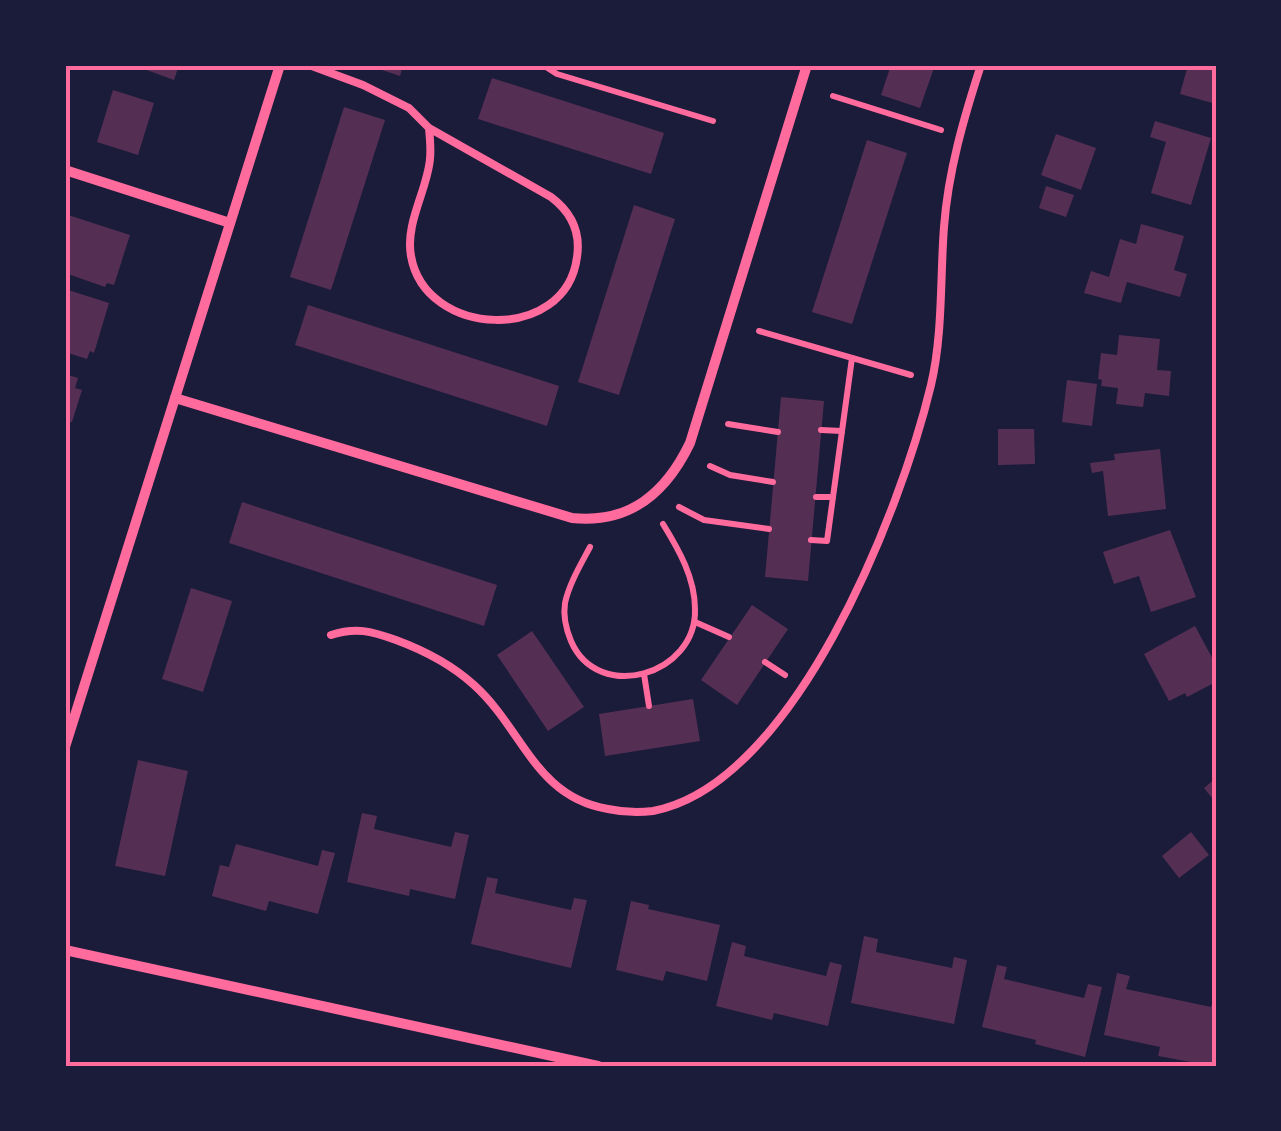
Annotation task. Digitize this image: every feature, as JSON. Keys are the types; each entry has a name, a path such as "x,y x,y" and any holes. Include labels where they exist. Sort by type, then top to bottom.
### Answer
{"street":[{"path":"65,747 280,65"},
{"path":"175,398 572,518 609,517 648,499 676,472 690,443 807,65"},
{"path":"65,170 230,224"},
{"path":"65,950 598,1066"}],"lane":[{"path":"309,65 409,108 429,128 552,196 565,208 579,244 576,267 553,304 538,313 494,321 448,308 423,290 413,264 410,234 430,160 429,128"},
{"path":"331,635 361,628 376,632 452,668 496,708 544,776 564,795 592,807 652,811 688,799 723,778 804,688 836,630 882,530 914,442 932,381 944,224 958,142 981,65"}],"path":[{"path":"543,65 557,74 714,121"},
{"path":"833,96 946,132"},
{"path":"758,331 932,381"},
{"path":"812,540 827,541 852,358"},
{"path":"728,424 778,432"},
{"path":"821,430 842,431"},
{"path":"710,466 730,476 774,482"},
{"path":"816,497 833,498"},
{"path":"680,508 704,520 770,529"},
{"path":"590,547 564,606 569,636 576,651 593,668 626,677 644,674 682,650 695,622 688,572 663,524"},
{"path":"695,622 729,638"},
{"path":"644,674 649,706"}],"building":[{"path":"133,65 179,65 174,80"},
{"path":"367,65 403,65 400,76"},
{"path":"891,65 935,65 920,108 881,95"},
{"path":"1188,65 1216,65 1216,104 1180,94"},
{"path":"492,78 664,133 651,174 478,119"},
{"path":"113,90 154,103 138,155 97,142"},
{"path":"344,107 385,120 331,290 290,277"},
{"path":"1155,121 1211,138 1191,205 1151,193 1166,142 1150,137"},
{"path":"1056,134 1096,148 1081,190 1041,175"},
{"path":"867,140 907,153 852,324 812,312"},
{"path":"1046,186 1074,195 1066,217 1039,208"},
{"path":"634,205 675,219 619,395 578,382"},
{"path":"65,214 130,235 114,285 107,283 105,287 65,273"},
{"path":"1141,224 1184,236 1174,270 1187,274 1180,297 1127,282 1121,303 1084,293 1091,271 1109,277 1120,239 1136,244"},
{"path":"65,289 109,303 94,353 90,351 87,359 65,352"},
{"path":"308,305 559,386 547,426 295,345"},
{"path":"1119,335 1160,339 1157,370 1171,371 1169,396 1145,393 1143,407 1116,404 1118,388 1101,386 1101,353 1117,355"},
{"path":"65,374 78,378 75,388 82,390 66,431"},
{"path":"1067,380 1097,384 1092,426 1062,422"},
{"path":"781,397 824,401 808,581 765,577"},
{"path":"998,429 1034,429 1035,464 998,465"},
{"path":"1160,449 1166,509 1108,516 1103,471 1092,473 1090,463 1115,460 1114,454"},
{"path":"242,502 497,585 484,626 229,543"},
{"path":"1170,530 1196,597 1151,612 1139,576 1114,584 1103,552"},
{"path":"191,588 232,601 203,692 162,679"},
{"path":"752,605 788,629 737,705 701,680"},
{"path":"1195,626 1216,665 1216,682 1187,697 1185,693 1169,701 1144,654"},
{"path":"532,631 584,707 548,731 497,655"},
{"path":"693,699 700,741 605,756 599,714"},
{"path":"138,760 188,771 165,876 115,866"},
{"path":"1216,778 1216,803 1204,788"},
{"path":"362,813 377,816 374,829 451,847 455,832 469,835 455,899 410,889 409,896 347,882"},
{"path":"1191,832 1209,855 1179,878 1162,856"},
{"path":"236,844 318,866 322,850 335,853 318,914 269,901 266,911 212,896 220,865 229,867"},
{"path":"487,877 498,879 495,893 571,910 574,898 587,900 571,968 471,944"},
{"path":"631,901 649,905 648,909 720,925 707,981 666,971 663,981 616,970"},
{"path":"864,936 878,939 876,952 952,968 954,957 967,960 954,1024 851,1003"},
{"path":"732,942 746,946 744,956 826,976 830,962 842,965 828,1026 774,1013 772,1020 716,1006"},
{"path":"997,965 1007,967 1004,979 1084,998 1088,984 1102,987 1085,1057 982,1027"},
{"path":"1117,973 1130,976 1126,989 1211,1007 1216,990 1212,1066 1158,1056 1160,1047 1104,1035"}]}
